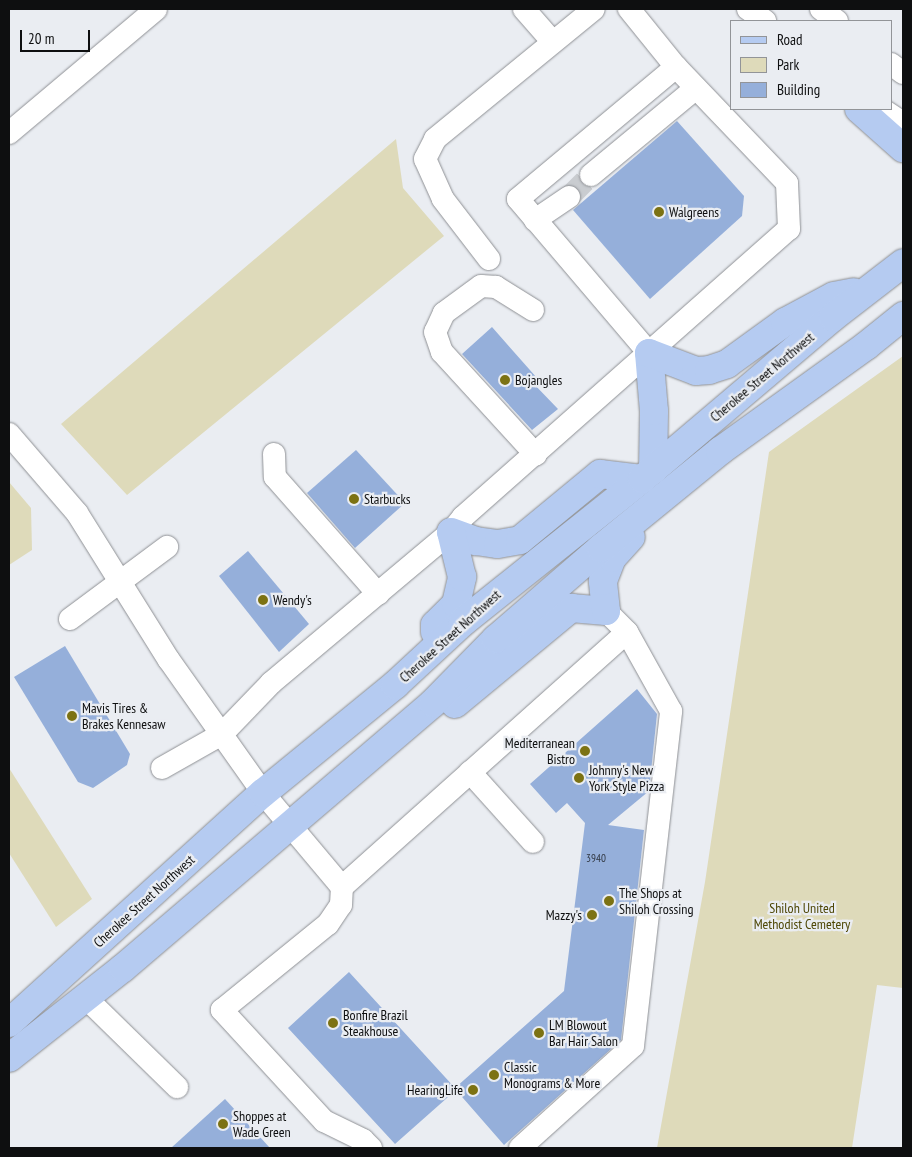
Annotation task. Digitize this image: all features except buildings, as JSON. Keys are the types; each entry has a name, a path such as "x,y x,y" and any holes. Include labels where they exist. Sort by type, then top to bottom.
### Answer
{"main road":[{"path":"860,110 903,148"},
{"name":"Cherokee Street Northwest","path":"9,1023 263,793 433,652 524,571 647,475 833,317 903,263"},
{"path":"451,532 476,541 498,544 520,540 600,474 647,475 654,411 650,353 696,371 709,370 727,364 786,322 834,296 870,290"},
{"path":"9,1058 290,826 433,703 496,639 682,482 903,316"},
{"path":"433,703 455,704 571,608 606,611 603,582 612,558 682,482"},
{"path":"433,652 435,625 456,604 462,577 451,532"}],"street":[{"path":"9,133 156,9"},
{"path":"524,9 552,41"},
{"path":"489,259 443,199 425,159 435,139 552,41 594,9"},
{"path":"162,768 222,734 271,683 451,532 463,517 536,455 789,229 787,183 676,67 628,9"},
{"path":"748,9 764,20"},
{"path":"821,9 836,20"},
{"path":"892,65 903,73"},
{"path":"650,353 518,199 676,67"},
{"path":"591,175 696,88"},
{"path":"884,110 903,123"},
{"path":"535,220 569,197"},
{"path":"533,310 496,287 481,286 444,312 435,332 442,352 536,455"},
{"path":"9,434 77,513 169,660 263,793 342,887 341,905 328,924 222,1010 324,1121 363,1140 371,1148"},
{"path":"274,454 275,477 378,594"},
{"path":"70,619 167,547"},
{"path":"520,1148 633,1046 671,711 627,632 606,611"},
{"path":"342,887 627,632"},
{"path":"470,772 533,842"},
{"path":"85,997 177,1086"}],"green space":[{"path":"396,139 403,188 444,236 127,495 61,424"},
{"name":"Shiloh United Methodist Cemetery","path":"903,356 903,988 877,985 852,1148 657,1148 705,882 769,452"},
{"path":"9,482 31,508 32,550 9,565"},
{"path":"9,768 92,899 56,927 9,853"}],"tunnel":[{"path":"569,197 591,175"}],"place":[{"name":"Walgreens","path":"659,212"},
{"name":"Bojangles","path":"505,380"},
{"name":"Starbucks","path":"354,499"},
{"name":"Wendy's","path":"263,600"},
{"name":"Mavis Tires & Brakes Kennesaw","path":"72,716"},
{"name":"Mediterranean Bistro","path":"585,751"},
{"name":"Johnny's New York Style Pizza","path":"579,778"},
{"name":"The Shops at Shiloh Crossing","path":"609,901"},
{"name":"Mazzy's","path":"592,915"},
{"name":"Bonfire Brazil Steakhouse","path":"333,1023"},
{"name":"LM Blowout Bar Hair Salon","path":"539,1033"},
{"name":"Classic Monograms & More","path":"494,1075"},
{"name":"HearingLife","path":"473,1090"},
{"name":"Shoppes at Wade Green","path":"223,1124"}]}
